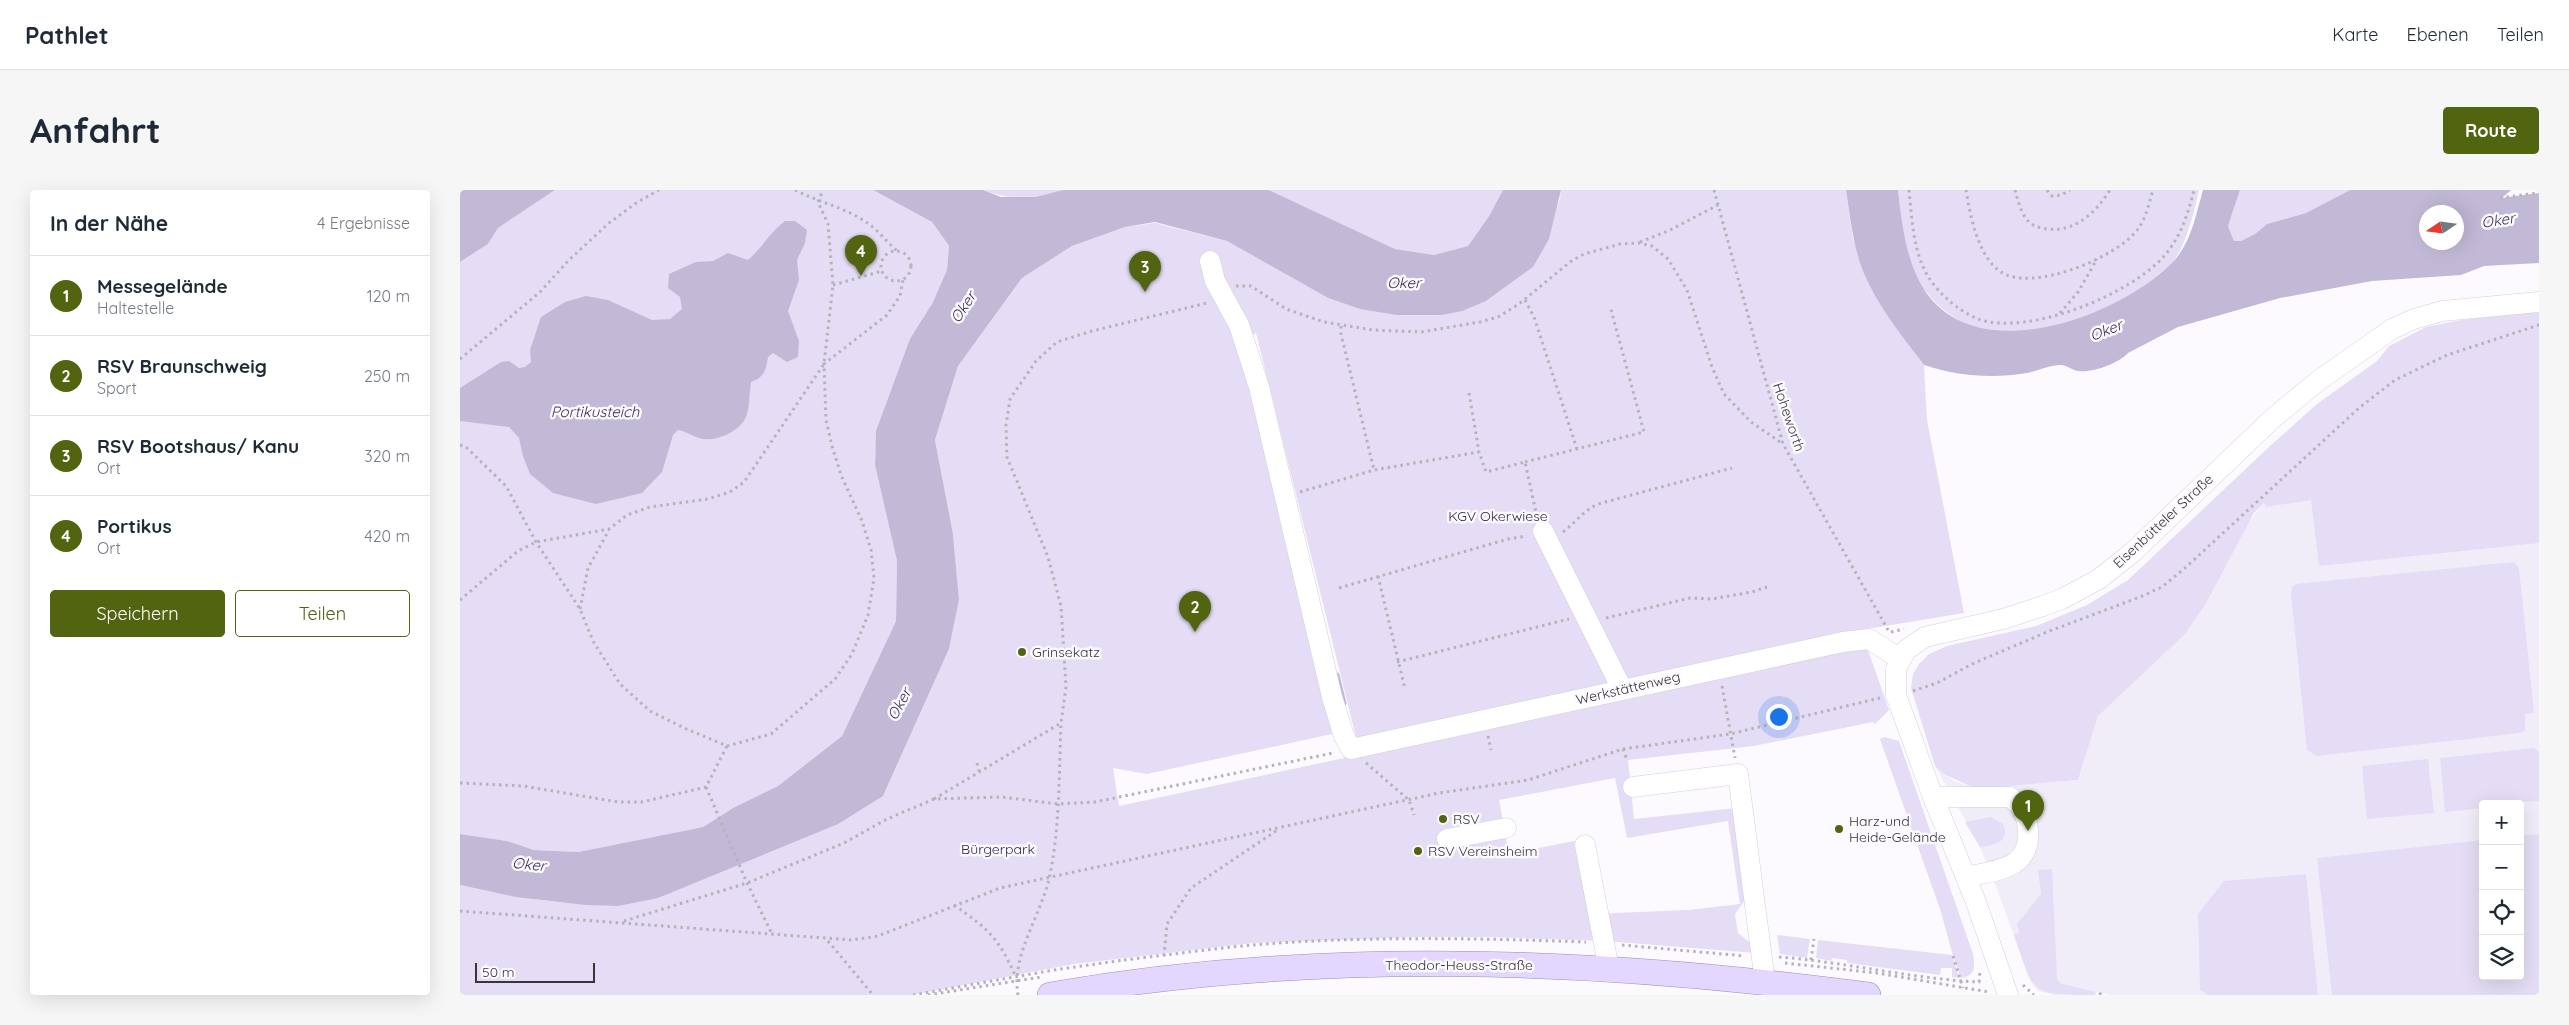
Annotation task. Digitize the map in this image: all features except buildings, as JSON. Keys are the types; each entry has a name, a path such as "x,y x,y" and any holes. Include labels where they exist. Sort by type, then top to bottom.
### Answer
{"main road":[{"name":"Theodor-Heuss-Straße","path":"1050,995 1206,974 1428,963 1609,969 1765,982 1878,988"}],"street":[{"path":"1210,261 1215,281 1239,325 1259,387 1332,697 1344,736 1351,749"},
{"name":"Eisenbütteler Straße","path":"1900,659 1910,647 1926,637 2003,619 2043,606 2062,599 2099,579 2133,552 2272,419 2331,371 2392,329 2414,319 2442,311 2539,302"},
{"path":"1545,535 1622,689"},
{"name":"Werkstättenweg","path":"1351,749 1434,733 1719,668 1869,639 1900,659"},
{"path":"1900,659 1891,696 2014,989"},
{"path":"1633,787 1738,774 1765,982"},
{"path":"1933,797 2010,797 2019,804 2026,818 2028,840 2027,850 2022,859 2005,867 1966,877"},
{"path":"1447,839 1506,828"},
{"path":"1585,845 1609,969"}],"path":[{"path":"460,358 540,292 569,260 609,224 636,203 659,190"},
{"path":"580,609 588,568 609,529 627,515 650,507 708,499 730,492 744,482 824,364 887,315 900,296 903,280 910,273 911,264 906,255 897,251 867,222 831,204 818,202 795,190"},
{"path":"460,446 467,448 506,486 536,542 580,609 593,641 620,684 650,711 727,746 771,734 829,685 852,654 868,615 874,578 871,550 862,521 841,475 832,446 825,410 824,364 833,285 828,224 818,202 823,190"},
{"name":"Hoheworth","path":"1714,190 1783,444 1889,633"},
{"path":"1908,190 1916,243 1924,268 1935,286 1955,306 1980,320 2021,323 2060,313 2114,294 2143,275 2164,256 2181,232 2194,190"},
{"path":"1966,190 1975,230 1992,265 2000,272 2019,280 2074,269 2123,244 2138,229 2153,190"},
{"path":"2015,190 2022,212 2029,222 2037,227 2056,230 2077,224 2086,219 2110,190"},
{"path":"2047,190 2052,196 2061,196 2070,190"},
{"path":"2520,196 2528,190"},
{"path":"2500,198 2537,193"},
{"path":"1639,243 1668,231 1718,205"},
{"path":"1018,995 1015,976 1049,879 1058,804 1061,723 1066,687 1061,606 1048,557 1007,457 1006,425 1010,398 1036,361 1057,342 1092,330 1206,303 1233,286 1251,286 1286,309 1341,326 1421,332 1480,322 1498,317 1525,300 1570,262 1584,254 1620,244 1639,243 1652,246 1668,259 1687,290 1712,367 1724,394 1751,422 1783,444"},
{"path":"897,251 884,257 881,266 882,271 888,279 903,280"},
{"path":"2060,313 2078,292 2098,258"},
{"path":"833,285 882,271"},
{"path":"1525,300 1534,317 1577,449"},
{"path":"1469,393 1479,452 1486,472 1644,432 1610,306"},
{"path":"460,911 621,922 827,940 852,940 878,936 1000,888 1049,879 1409,800 1528,780 1623,750 1730,734 1925,688 1972,664 2162,587 2359,408 2395,380 2447,355 2539,325"},
{"path":"1341,326 1341,334 1374,470"},
{"path":"1296,493 1374,470 1479,452"},
{"path":"1525,462 1536,516 1545,535"},
{"path":"1339,588 1508,539 1545,535 1558,536 1574,524 1584,510 1598,504 1732,468"},
{"path":"460,600 518,551 536,542 609,529"},
{"path":"1378,576 1404,689"},
{"path":"1398,662 1683,599 1712,599 1752,592 1767,587"},
{"path":"1719,668 1738,774"},
{"path":"621,922 747,883 844,843 887,819 934,798 1061,723"},
{"path":"460,783 523,786 618,802 642,802 706,787 727,746"},
{"path":"934,798 1002,797 1058,804 1095,802 1351,749"},
{"path":"1623,750 1628,760"},
{"path":"977,763 979,771"},
{"path":"1370,766 1409,800 1414,814"},
{"path":"706,787 747,883 772,934"},
{"path":"914,995 1015,976 1164,957 1167,924 1191,888 1280,828"},
{"path":"954,905 983,926 998,941 1015,976"},
{"path":"1811,960 1814,939"},
{"path":"827,940 873,995"},
{"path":"1604,943 1802,959 1937,980 1979,982"},
{"path":"1953,956 1963,988 1976,989"},
{"path":"1801,964 1802,959"},
{"path":"1878,988 1888,971"},
{"path":"1006,978 1006,983"},
{"path":"2014,989 2034,995"},
{"path":"2100,995 2101,990"}],"shaded area":[{"path":"2539,361 2539,995 2111,995 2096,992 2095,995 2055,995 2038,991 2030,981 1980,847 1935,766 1956,782 1972,787 1988,788 2078,780 2098,716 2264,503"}],"green space":[{"path":"555,190 873,190 932,222 949,246 947,270 876,431 875,465 897,561 896,621 842,736 778,786 733,808 703,827 578,852 534,850 507,841 460,834 460,262 488,244 498,228"},
{"path":"983,190 1063,190 1034,198 1023,198"},
{"path":"1269,190 1503,190 1489,216 1468,246 1434,255 1395,249"},
{"path":"1561,190 1846,190 1853,239 1896,328 1924,365 1927,420 1964,613 1837,634 1357,741 1256,333 1239,341 1332,734 1147,774 1113,768 1119,806 1852,650 1868,650 1889,710 1875,724 1873,722 1754,746 1628,760 1634,819 1736,808 1748,896 1735,914 1738,933 1754,946 1755,953 1606,941 1489,937 1418,937 1253,943 1074,964 911,995 460,995 460,885 539,900 618,906 883,796 949,649 959,600 953,534 935,440 958,366 1022,278 1072,246 1125,227 1155,223 1227,241 1328,298 1360,309 1486,301 1533,267 1560,199","holes":["1615,778 1627,838 1728,821 1740,904 1688,910 1590,914 1574,841 1509,854 1499,800"]},
{"path":"1898,190 2199,190 2186,236 2179,253 2168,267 2140,289 2096,312 2072,321 2022,332 1999,332 1970,326 1956,319 1938,305 1920,283 1905,245"},
{"path":"2240,190 2350,190 2306,213 2267,224 2255,234 2241,241 2234,241 2228,226"},
{"path":"2539,311 2539,543 2319,566 2311,500 2266,507 2264,503 2254,513 2205,605 2185,634 2098,716 2078,780 1988,788 1972,787 1944,774 1935,766 1911,688 1913,674 1919,664 1929,654 1947,646 2036,626 2087,605 2128,580 2270,446 2317,404 2377,361 2389,346 2426,327 2461,320"},
{"path":"2514,562 2519,568 2534,713 2525,714 2525,731 2317,756 2307,750 2291,594 2292,587 2296,584"},
{"path":"1884,737 1899,741 1973,954 1973,969 1966,977 1961,978 1953,956 1941,912 1880,739"},
{"path":"2534,748 2539,752 2539,801 2479,800 2479,808 2445,812 2440,758"},
{"path":"2428,759 2434,813 2367,819 2362,766"},
{"path":"1991,817 2003,824 2005,835 1996,844 1980,847 1965,822"},
{"path":"2539,834 2539,995 2332,995 2317,858 2479,840 2479,980 2524,980 2524,836"},
{"path":"2052,869 2057,979 2062,984 2096,992 2095,995 2057,994 2038,988 2026,970 2014,935 2019,933 2017,924 2041,894 2038,870"},
{"path":"2306,874 2318,995 2208,995 2200,990 2198,914 2224,881"},
{"path":"1777,935 1810,939 1807,958 1780,954"},
{"path":"1818,940 1952,955 1959,978 1952,977 1952,968 1941,968 1940,975 1847,963 1847,960 1832,958 1831,961 1816,958"}],"water":[{"path":"460,190 555,190 498,228 488,244 460,262"},
{"name":"Oker","path":"873,190 983,190 1001,197 1036,197 1063,190 1269,190 1395,249 1434,255 1468,246 1489,216 1503,190 1561,190 1549,239 1533,267 1486,301 1462,311 1442,315 1397,315 1360,309 1328,298 1227,241 1155,222 1125,227 1072,246 1022,278 958,366 935,440 953,534 959,600 949,649 883,796 838,824 658,898 618,906 585,905 516,897 460,885 460,834 507,841 534,850 578,852 703,827 733,808 778,786 842,736 896,621 897,561 875,465 876,431 910,339 932,304 947,270 949,246 932,222"},
{"name":"Oker","path":"1846,190 1898,190 1903,230 1909,256 1925,291 1949,315 1979,327 2013,331 2049,326 2085,316 2119,301 2148,283 2172,263 2184,247 2192,228 2203,190 2240,190 2228,226 2234,241 2241,241 2255,234 2267,224 2306,213 2350,190 2511,190 2502,198 2539,193 2539,263 2484,266 2461,275 2372,281 2280,298 2178,327 2128,353 2112,364 2085,371 2077,371 2061,365 2014,375 1988,376 1949,372 1924,365 1882,307 1860,263"},
{"name":"Portikusteich","path":"785,221 795,221 807,230 805,243 797,260 799,280 788,311 799,341 798,357 787,362 773,353 768,357 764,373 751,382 746,417 732,432 719,438 705,439 678,430 673,435 662,472 642,493 596,504 553,493 530,474 519,438 509,427 460,421 460,388 501,362 509,361 519,368 525,367 531,362 530,350 541,317 565,302 586,296 608,300 652,320 670,319 682,309 680,297 668,288 669,274 696,262 713,261 728,253 748,260"}],"waterway":[{"path":"1337,675 1344,703"}],"place":[{"name":"Portikus","path":"861,276"},
{"name":"RSV Bootshaus/ Kanu","path":"1145,292"},
{"name":"RSV Braunschweig","path":"1195,632"},
{"name":"Grinsekatz","path":"1022,652"},
{"name":"RSV","path":"1443,819"},
{"name":"Harz-und Heide-Gelände","path":"1839,829"},
{"name":"Messegelände","path":"2028,831"},
{"name":"RSV Vereinsheim","path":"1418,851"}],"park label":[{"name":"KGV Okerwiese","path":"1498,516"},
{"name":"Bürgerpark","path":"998,849"}]}
